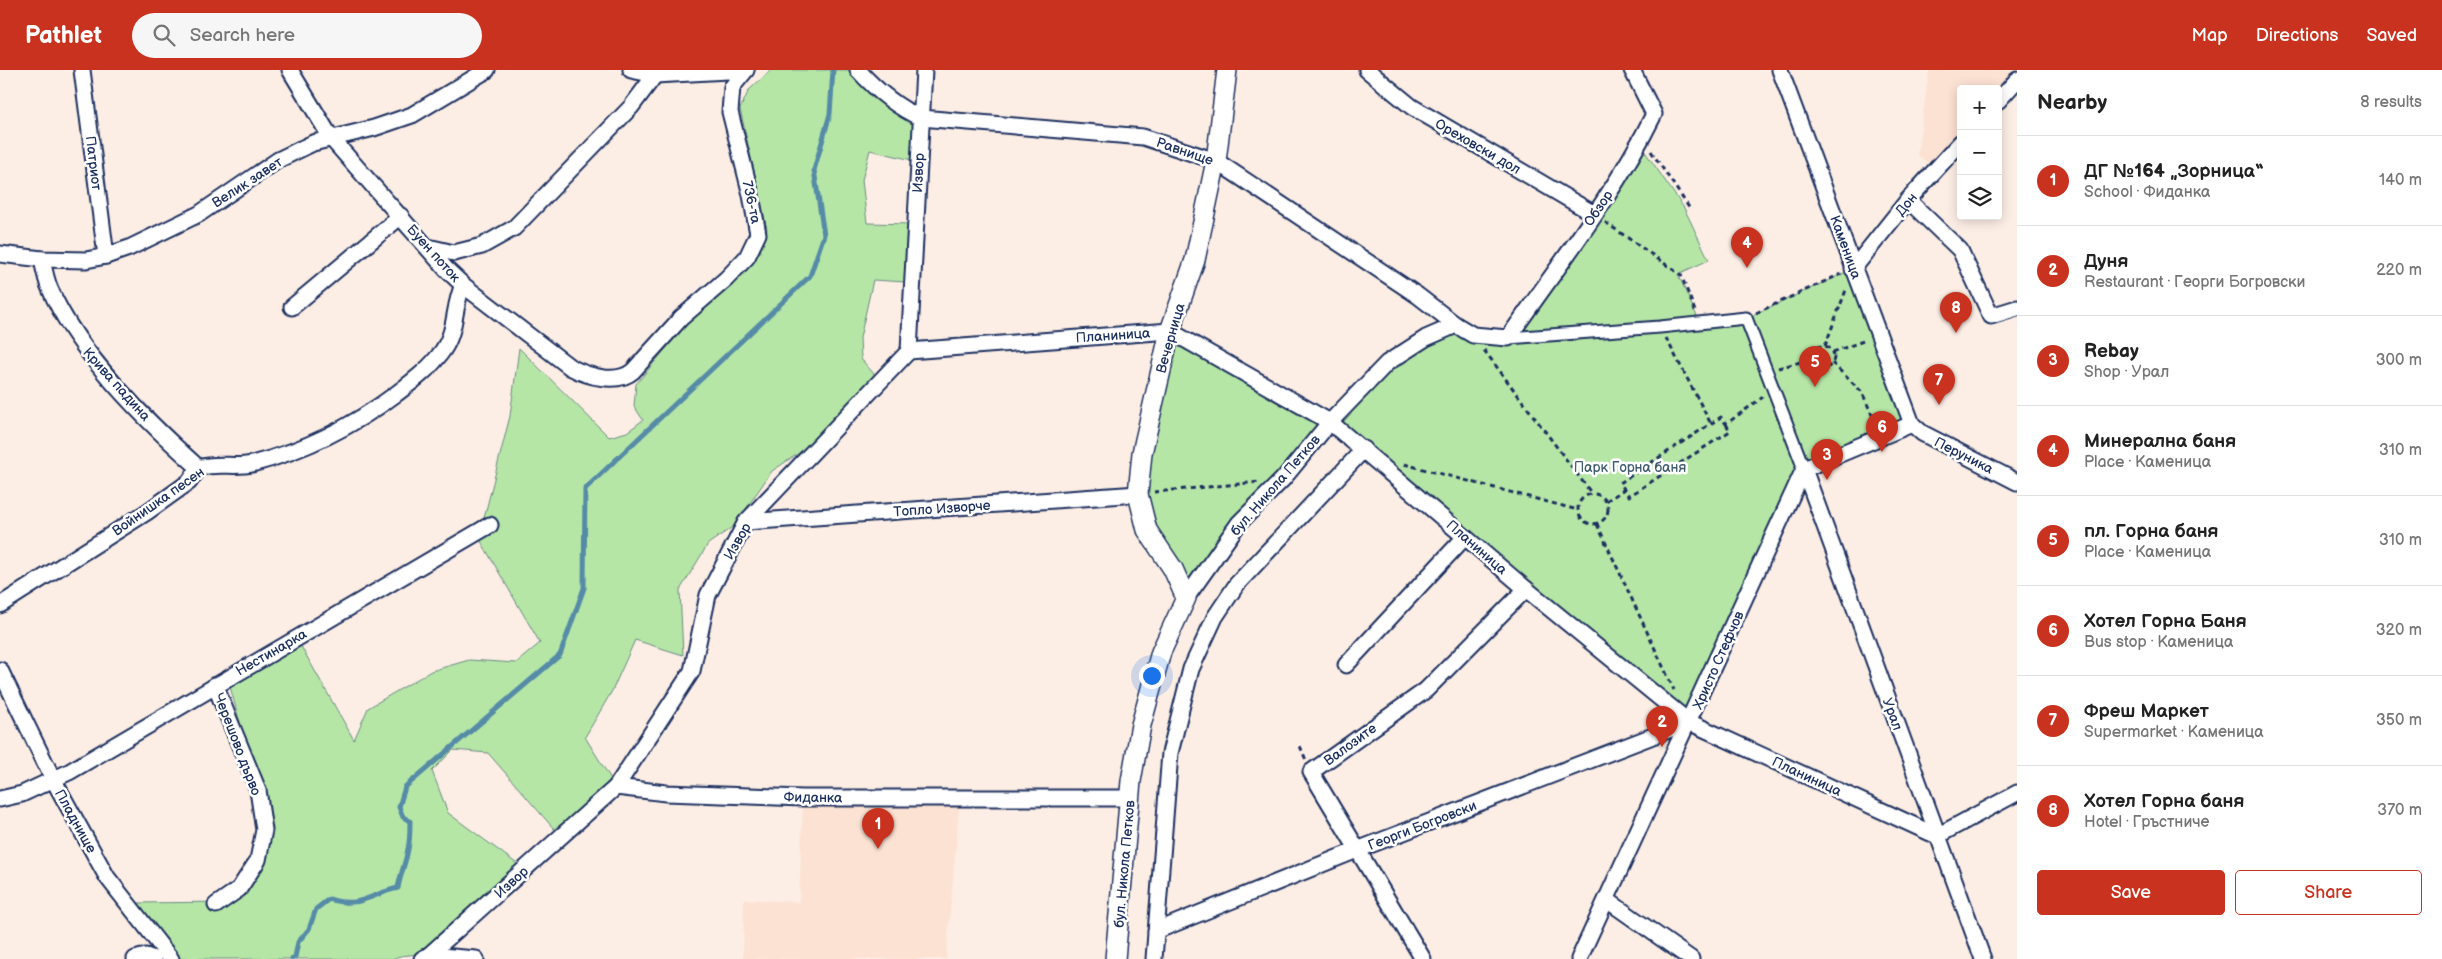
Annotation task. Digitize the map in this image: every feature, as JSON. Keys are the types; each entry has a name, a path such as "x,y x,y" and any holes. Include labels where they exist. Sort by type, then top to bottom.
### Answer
{"street":[{"name":"Патриот","path":"82,70 106,256"},
{"name":"Буен поток","path":"290,70 331,138 463,285 570,367 593,376 624,376"},
{"name":"Велик завет","path":"0,254 42,259 86,260 106,256 129,248 182,223 278,160 331,138 374,128 412,115 487,70"},
{"path":"631,70 655,74 746,70"},
{"name":"736-та","path":"624,376 633,372 682,318 726,280 748,257 758,234 751,195 730,112 732,88 746,70"},
{"name":"Равнище","path":"858,70 884,96 901,109 921,118 1143,137 1216,160 1417,295 1472,335 1508,338"},
{"name":"Извор","path":"426,957 616,787 692,672 708,594 746,522 909,351 924,70"},
{"name":"Вечерница","path":"1186,598 1172,569 1147,530 1138,494 1142,454 1170,331 1195,260 1216,160 1227,70"},
{"name":"Ореховски дол","path":"1367,70 1412,107 1594,214"},
{"name":"Обзор","path":"1508,338 1594,214 1642,138 1654,114 1632,70"},
{"name":"Каменица","path":"1780,70 1912,424"},
{"path":"428,247 454,252 482,246 514,228 631,107 655,74"},
{"path":"2002,97 2017,80"},
{"name":"Дон","path":"1853,269 1908,200 1957,146"},
{"path":"1908,200 1960,250 1991,316 2017,308"},
{"path":"292,307 401,216"},
{"name":"Крива падина","path":"42,259 49,288 84,348 144,414 199,468"},
{"name":"Войнишка песен","path":"0,605 154,507 190,482 199,468 215,464 251,464 297,450 339,432 378,408 407,386 443,350 452,334 457,300 463,285"},
{"path":"1508,338 1660,327 1746,318 1804,469 1912,424"},
{"name":"бул. Никола Петков","path":"1115,959 1130,798 1144,716 1161,652 1186,598 1239,523 1283,479 1330,422 1387,363 1426,338 1456,325"},
{"name":"Планиница","path":"909,351 1170,331 1330,422 1364,448 1526,589 1689,722 1937,836"},
{"name":"Перуника","path":"1912,424 1922,433 2017,482"},
{"path":"1154,959 1170,753 1191,669 1215,617 1237,584 1364,448"},
{"name":"Христо Стефчов","path":"1580,959 1804,469"},
{"name":"Урал","path":"1804,469 1983,959"},
{"name":"Топло Изворче","path":"746,522 1138,494"},
{"name":"Нестинарка","path":"0,799 22,794 53,779 490,525"},
{"path":"1346,665 1465,537"},
{"name":"Валозите","path":"1423,959 1310,772 1426,690 1526,589"},
{"name":"Пладнище","path":"0,670 53,779 106,877 171,959"},
{"name":"Черешово дърво","path":"214,685 258,790 264,830 258,860 239,889 216,905"},
{"name":"Георги Богровски","path":"1156,932 1357,850 1689,722"},
{"name":"Фиданка","path":"616,787 666,793 803,798 1130,798"},
{"path":"1937,836 2017,792"},
{"path":"1607,900 1691,959"},
{"path":"135,959 146,956 154,959"},
{"path":"426,957 476,959"}],"path":[{"path":"1642,138 1690,209"},
{"path":"1594,214 1681,275 1700,323"},
{"path":"1746,318 1853,269"},
{"path":"1826,346 1853,269"},
{"path":"1660,327 1711,424"},
{"path":"1472,335 1592,494"},
{"path":"1833,352 1878,335"},
{"path":"1826,346 1833,352"},
{"path":"1826,346 1816,348 1812,354 1814,364 1820,368 1828,367 1832,363 1833,352"},
{"path":"1766,371 1812,359"},
{"path":"1832,363 1862,392 1882,437"},
{"path":"1726,424 1773,390"},
{"path":"1722,417 1726,424 1730,431 1629,496 1620,482 1722,417"},
{"path":"1399,463 1578,510"},
{"path":"1138,494 1283,479"},
{"path":"1606,501 1625,489"},
{"path":"1592,494 1600,495 1606,501 1607,515 1597,524 1584,522 1578,510 1583,497 1592,494"},
{"path":"1597,524 1677,695"}],"shaded area":[{"path":"1929,70 2017,70 2017,88 2002,104 2002,85 1957,85 1957,154 1940,173 1917,155"},
{"path":"803,798 960,799 946,959 743,959 744,899 799,902"}],"green space":[{"path":"771,70 861,70 870,96 914,124 912,160 870,150 862,180 867,223 910,224 905,282 873,280 860,338 861,359 875,375 802,451 772,471 734,526 708,544 680,590 683,655 635,640 612,691 585,737 611,779 584,808 554,829 488,753 453,750 432,771 448,813 520,866 434,944 418,954 392,959 175,959 135,903 231,902 262,861 271,828 265,789 242,730 229,683 298,641 354,740 368,708 431,671 469,660 516,663 540,643 479,538 510,416 519,348 609,437 627,432 643,420 634,406 636,384 686,325 729,287 760,252 767,229 740,109 749,90"},
{"name":"Парк Горна баня","path":"1639,143 1684,208 1709,260 1678,274 1700,323 1746,318 1853,269 1912,424 1804,469 1689,722 1331,422 1387,363 1456,325 1508,338"},
{"path":"1170,331 1331,422 1186,598 1147,530 1142,453"}],"waterway":[{"path":"292,959 295,957 298,942 309,929 316,909 329,899 340,902 365,900 398,888 410,839 410,821 403,817 399,807 405,787 560,655 584,588 585,489 810,276 824,235 814,170 830,114 833,70"}],"place":[{"name":"Минерална баня","path":"1747,268"},
{"name":"Хотел Горна баня","path":"1956,333"},
{"name":"пл. Горна баня","path":"1815,387"},
{"name":"Фреш Маркет","path":"1939,405"},
{"name":"Хотел Горна Баня","path":"1882,452"},
{"name":"Rebay","path":"1827,480"},
{"name":"Дуня","path":"1662,747"},
{"name":"ДГ №164 „Зорница“","path":"878,849"}]}
